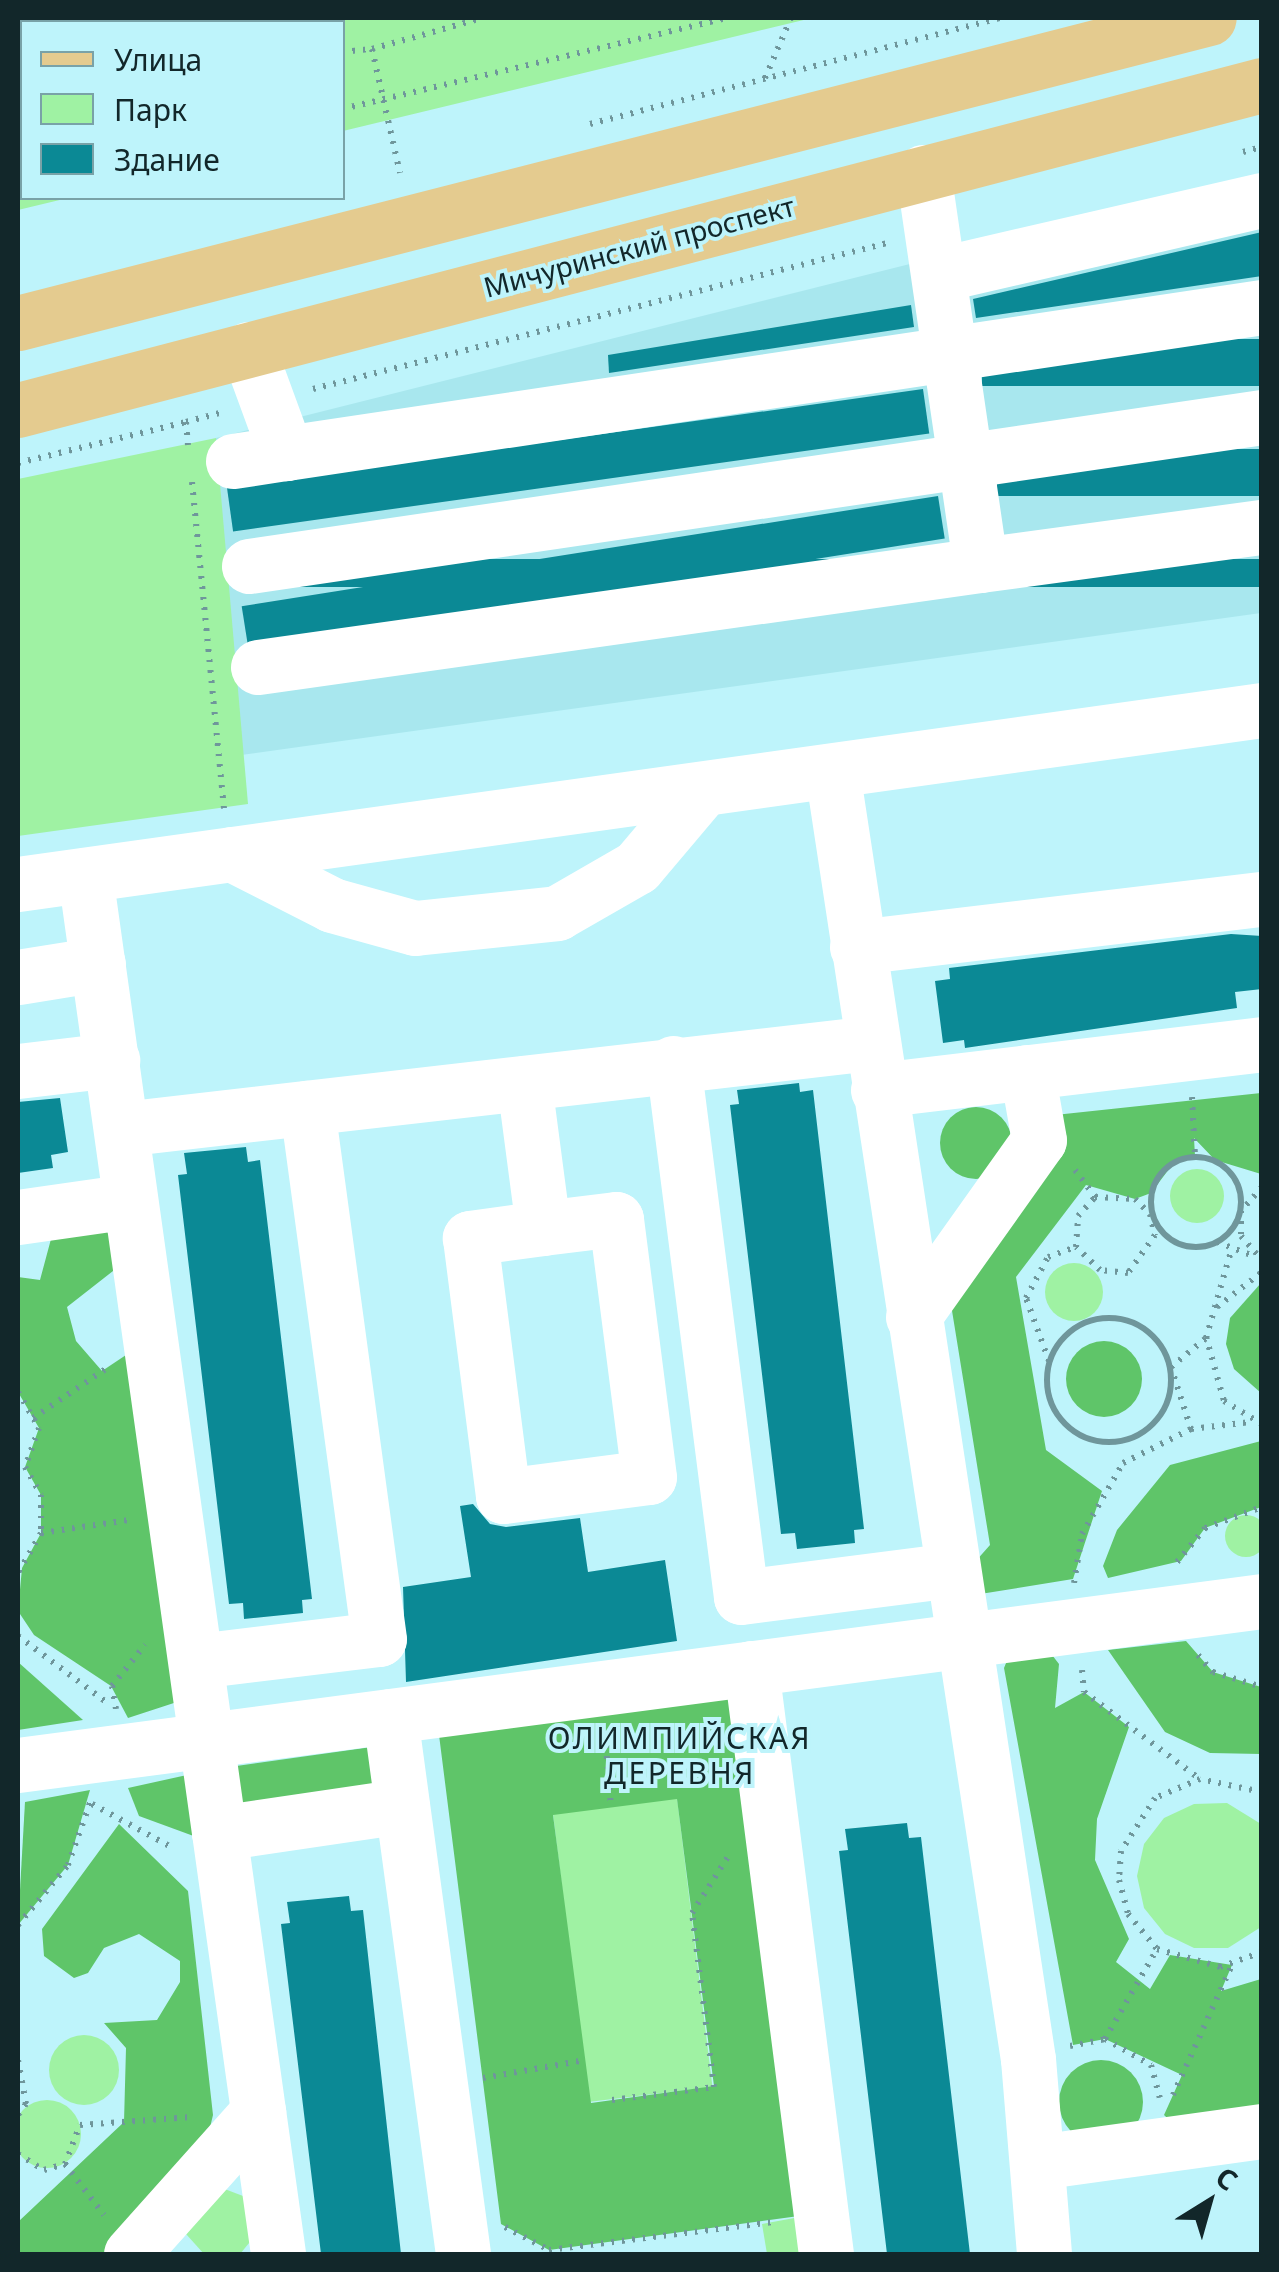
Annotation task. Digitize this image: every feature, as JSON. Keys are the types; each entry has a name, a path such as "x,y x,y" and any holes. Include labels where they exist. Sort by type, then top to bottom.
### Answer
{"main road":[{"path":"18,323 1209,18"},
{"name":"Мичуринский проспект","path":"18,410 1262,84"}],"lane":[{"path":"923,172 968,460 980,565"},
{"path":"937,252 1262,200"},
{"path":"225,458 951,357 1262,307"},
{"path":"225,458 271,400 248,349"},
{"path":"249,566 1262,417"},
{"path":"258,667 1262,527"},
{"path":"18,884 1262,710"},
{"path":"832,771 1038,2162 1044,2254"},
{"path":"232,854 332,905 415,928 558,914 637,867 702,789"},
{"path":"85,875 195,1644 186,1743 222,1855 278,2254"},
{"path":"857,948 1262,899"},
{"path":"18,977 98,964"},
{"path":"122,1129 672,1062 1027,1072 1262,1044"},
{"path":"18,1071 112,1060"},
{"path":"672,1062 741,1596 952,1570"},
{"path":"913,1317 1038,1140 1027,1072"},
{"path":"524,1083 543,1228"},
{"path":"195,1644 379,1639 307,1108"},
{"path":"18,1216 130,1200"},
{"path":"616,1219 649,1477 503,1496 470,1238 543,1228 616,1219"},
{"path":"18,1765 88,1780 186,1743 1262,1601"},
{"path":"750,1668 826,2254"},
{"path":"390,1716 461,2242"},
{"path":"222,1855 402,1806"},
{"path":"131,2254 258,2112"},
{"path":"1038,2162 1262,2131"}],"path":[{"path":"345,52 482,18"},
{"path":"345,108 727,18"},
{"path":"765,78 791,18"},
{"path":"573,128 1000,18"},
{"path":"372,48 378,101 400,173"},
{"path":"1223,157 1262,148"},
{"path":"381,178 419,168"},
{"path":"18,463 271,400 937,252"},
{"path":"186,422 225,458 218,773"},
{"path":"1189,1052 1195,1156"},
{"path":"1195,1156 1231,1172 1242,1211 1241,1236 1258,1258"},
{"path":"1095,1197 1078,1216 1076,1247 1100,1270 1128,1273 1155,1235 1150,1214 1160,1174 1195,1156"},
{"path":"1069,1161 1095,1197"},
{"path":"1217,1242 1262,1187"},
{"path":"1095,1197 1136,1199 1178,1243 1217,1242 1258,1258"},
{"path":"1076,1247 1048,1257 1026,1298 1049,1361 1047,1394 1062,1423 1090,1441 1122,1442 1152,1428 1169,1400 1171,1367 1206,1338 1218,1304 1262,1272"},
{"path":"1232,1248 1206,1338 1224,1401 1262,1424"},
{"path":"1049,1361 1066,1333 1112,1319 1156,1338 1171,1367 1191,1429"},
{"path":"33,1418 150,1339"},
{"path":"18,1392 39,1428 24,1468 41,1495 41,1533 18,1573"},
{"path":"41,1533 176,1513"},
{"path":"116,1709 112,1686 130,1656 160,1634 195,1644"},
{"path":"18,1636 116,1709 186,1743"},
{"path":"1186,1641 1213,1672 1262,1687"},
{"path":"602,1688 611,1807"},
{"path":"1262,1792 1200,1779 1155,1798 1136,1818 1119,1880 1128,1914 1157,1950 1188,1964 1232,1965 1262,1952"},
{"path":"18,1925 68,1864 88,1780 222,1855"},
{"path":"612,2100 714,2087 692,1913 767,1794"},
{"path":"1105,2039 1157,1950"},
{"path":"1056,2050 1105,2039 1151,2065 1164,2115 1232,1965"},
{"path":"18,2060 18,2114"},
{"path":"18,2154 44,2170 72,2156 80,2125 258,2112"},
{"path":"461,2242 501,2224 549,2250 762,2224"}],"shaded area":[{"path":"1261,176 1261,613 241,755 216,438"}],"green space":[{"path":"18,18 812,18 345,131 345,20 20,20 20,200 60,200 18,210"},
{"path":"216,438 248,804 18,836 18,479"},
{"path":"1261,1093 1261,1174 1215,1160 1194,1138 1195,1156 1175,1161 1151,1193 1135,1199 1086,1185 1016,1277 1046,1450 1102,1491 1073,1579 974,1595 967,1571 990,1545 948,1286 1055,1115"},
{"path":"976,1107 1001,1118 1012,1143 1001,1168 976,1179 951,1168 940,1143 951,1118"},
{"path":"1197,1169 1216,1177 1224,1196 1216,1215 1197,1223 1178,1215 1170,1196 1178,1177"},
{"path":"103,1226 116,1244 113,1271 67,1307 76,1341 102,1371 132,1351 180,1701 128,1718 111,1686 34,1635 18,1611 22,1568 41,1533 41,1495 25,1467 39,1428 18,1392 18,1277 40,1280 51,1239"},
{"path":"1074,1263 1094,1272 1103,1292 1094,1312 1074,1321 1054,1312 1045,1292 1054,1272"},
{"path":"1261,1283 1261,1393 1234,1369 1226,1344 1230,1318"},
{"path":"1104,1341 1131,1352 1142,1379 1131,1406 1104,1417 1077,1406 1066,1379 1077,1352"},
{"path":"1261,1441 1261,1507 1205,1528 1181,1561 1108,1578 1103,1566 1117,1530 1170,1465"},
{"path":"1246,1515 1261,1521 1267,1536 1261,1551 1246,1557 1231,1551 1225,1536 1231,1521"},
{"path":"1186,1641 1213,1672 1261,1687 1261,1754 1210,1753 1165,1732 1108,1650"},
{"path":"1042,1642 1059,1664 1055,1708 1084,1692 1129,1727 1097,1819 1095,1860 1129,1939 1116,1962 1150,1989 1170,1955 1232,1965 1221,1991 1261,1979 1261,2131 1191,2140 1164,2115 1182,2075 1105,2039 1073,2045 1004,1668 1013,1646"},
{"path":"18,1662 83,1720 18,1730"},
{"path":"754,1694 821,2213 549,2250 501,2224 439,1735","holes":["677,1799 714,2086 591,2103 553,1815"]},
{"path":"393,1744 402,1806 234,1830 226,1768"},
{"path":"187,1775 199,1838 139,1816 128,1788"},
{"path":"90,1790 68,1865 18,1925 25,1802"},
{"path":"677,1798 712,2087 588,2102 553,1813"},
{"path":"1227,1803 1261,1824 1261,1927 1228,1948 1194,1948 1165,1934 1144,1908 1137,1876 1144,1844 1164,1818 1194,1804"},
{"path":"119,1824 188,1891 213,2115 203,2157 131,2254 18,2254 18,2222 124,2122 126,2048 104,2023 157,2020 180,1982 180,1961 139,1934 104,1948 88,1973 74,1978 44,1956 42,1929"},
{"path":"84,2035 109,2045 119,2070 109,2095 84,2105 59,2095 49,2070 59,2045"},
{"path":"1101,2060 1117,2063 1131,2072 1140,2086 1140,2118 1131,2132 1117,2141 1101,2144 1085,2141 1071,2132 1062,2118 1059,2102 1062,2086 1071,2072 1085,2063"},
{"path":"47,2100 71,2110 81,2134 71,2158 47,2168 23,2158 13,2134 23,2110"},
{"path":"222,2188 243,2196 254,2237 240,2254 204,2254 186,2234"},
{"path":"821,2213 826,2254 767,2254 762,2224"}],"building":[{"path":"1262,232 1262,276 976,318 973,299"},
{"path":"911,305 914,327 609,373 608,355"},
{"path":"982,339 1262,339 1262,386 982,386"},
{"path":"923,389 929,434 233,531 227,487"},
{"path":"997,449 1262,449 1262,496 997,496"},
{"path":"938,496 945,538 248,649 242,606"},
{"path":"245,559 1262,559 1262,587 245,587"},
{"path":"1231,934 1262,936 1262,989 1235,992 1237,1008 965,1048 964,1040 943,1043 935,981 950,979 949,968"},
{"path":"799,1083 800,1092 813,1090 864,1529 854,1530 855,1543 797,1549 795,1533 781,1534 730,1105 739,1104 737,1090"},
{"path":"60,1098 68,1152 51,1155 53,1168 18,1173 18,1102"},
{"path":"246,1147 248,1162 260,1160 312,1599 302,1600 303,1613 244,1619 243,1603 229,1604 178,1175 187,1174 184,1153"},
{"path":"473,1504 490,1524 506,1527 580,1518 588,1572 665,1560 677,1641 406,1682 403,1587 471,1577 460,1506"},
{"path":"907,1823 909,1838 921,1837 970,2254 887,2254 839,1851 848,1850 845,1829"},
{"path":"349,1896 351,1911 363,1910 401,2254 321,2254 281,1924 290,1923 287,1902"}],"district":[{"name":"ОЛИМПИЙСКАЯ ДЕРЕВНЯ","path":"680,1755"}]}
